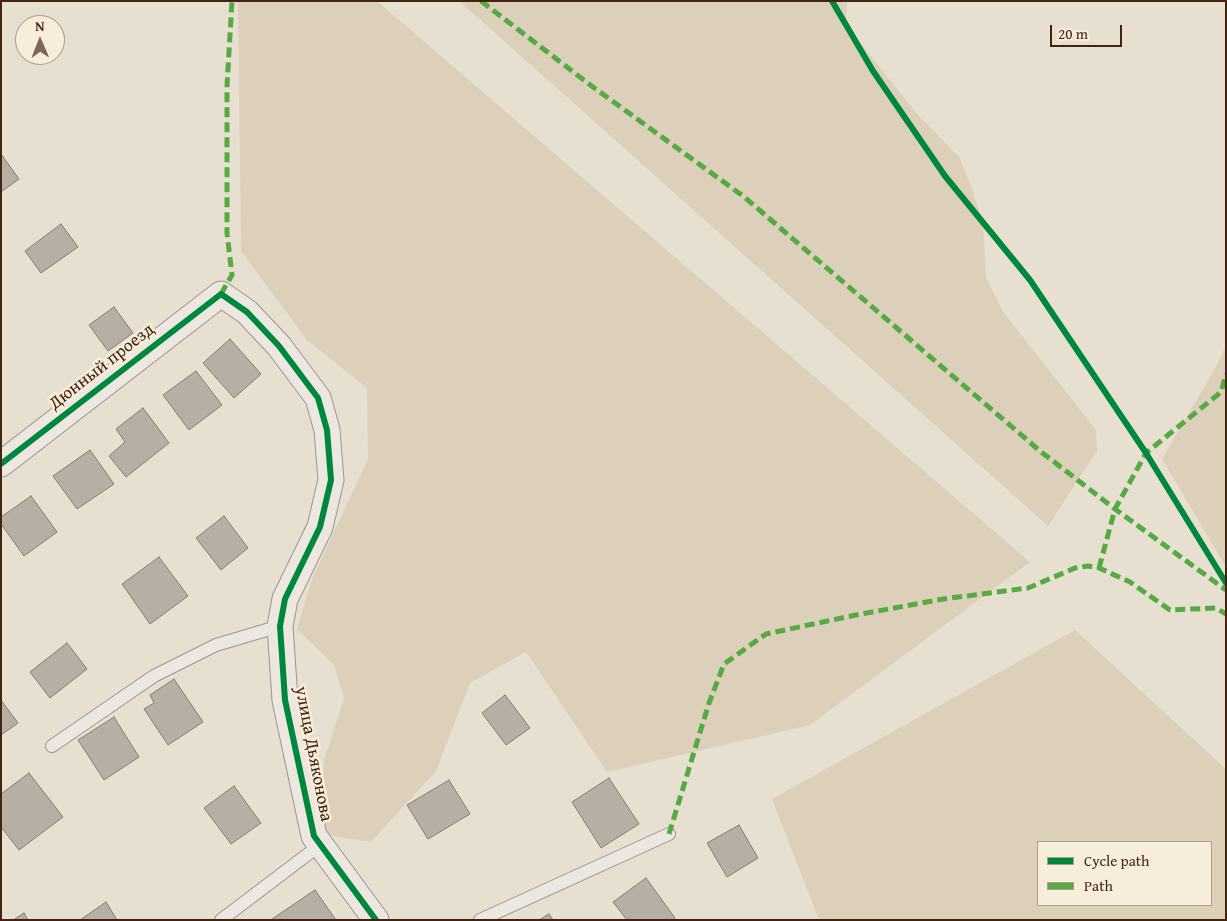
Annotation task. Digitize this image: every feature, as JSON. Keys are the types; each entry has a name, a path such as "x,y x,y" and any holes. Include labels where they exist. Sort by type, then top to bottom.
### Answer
{"street":[{"name":"Дюнный проезд","path":"1,464 221,294"},
{"name":"улица Дьяконова","path":"221,294 247,312 279,346 318,398 327,430 331,480 320,527 285,599 280,626 285,700 314,836 376,920"}],"lane":[{"path":"52,746 154,676 216,645 280,626"},
{"path":"480,920 669,834"},
{"path":"220,920 320,845"}],"shaded area":[{"path":"238,1 377,1 1030,562 810,725 607,772 526,652 470,683 436,771 371,842 320,834 324,760 344,698 334,665 297,629 312,579 368,459 367,388 307,340 241,251"},
{"path":"459,1 847,1 846,25 917,114 959,157 983,223 986,277 1004,313 1096,430 1097,451 1048,526"},
{"path":"1226,345 1226,567 1162,459 1217,365"},
{"path":"1075,630 1226,769 1226,920 819,920 772,799"}],"building":[{"path":"1,154 19,179 1,192"},
{"path":"61,224 78,247 41,273 25,251"},
{"path":"114,307 133,333 108,351 89,325"},
{"path":"230,339 261,374 234,398 203,363"},
{"path":"196,371 222,405 189,430 163,395"},
{"path":"143,408 169,443 126,477 109,456 125,442 116,429"},
{"path":"90,450 114,484 77,509 53,476"},
{"path":"31,496 57,532 24,556 1,524 1,517"},
{"path":"224,516 248,548 221,570 196,538"},
{"path":"159,557 188,596 150,624 122,584"},
{"path":"67,643 87,669 50,698 30,672"},
{"path":"174,679 203,722 168,745 144,709 154,703 150,695"},
{"path":"505,695 530,728 506,745 482,713"},
{"path":"1,700 18,723 1,735"},
{"path":"114,717 139,757 104,780 78,740"},
{"path":"29,773 63,817 19,850 1,827 1,794"},
{"path":"609,778 639,824 601,848 572,802"},
{"path":"449,780 470,814 428,839 407,805"},
{"path":"234,786 261,823 231,844 204,808"},
{"path":"739,825 758,858 727,877 707,843"},
{"path":"646,878 675,918 673,920 627,920 613,902"},
{"path":"315,890 336,920 272,919"},
{"path":"106,902 117,920 80,920"},
{"path":"24,913 28,920 13,920"},
{"path":"549,914 553,920 539,920"}],"marked path":[{"path":"221,294 232,275 227,233 227,86 232,1"},
{"path":"481,1 589,84 743,196 1040,451 1115,509 1226,590"},
{"path":"1099,568 1115,509 1146,453 1221,392 1226,374"},
{"path":"669,834 709,703 724,664 766,634 943,599 1028,588 1075,568 1088,566 1099,568 1130,582 1170,610 1216,608 1226,614"}],"cycle path":[{"path":"832,1 873,71 945,176 1030,280 1146,453 1226,583"},
{"path":"1,464 221,294 247,312 279,346 318,398 327,430 331,480 320,527 285,599 280,626 285,700 314,836 376,920"}]}
